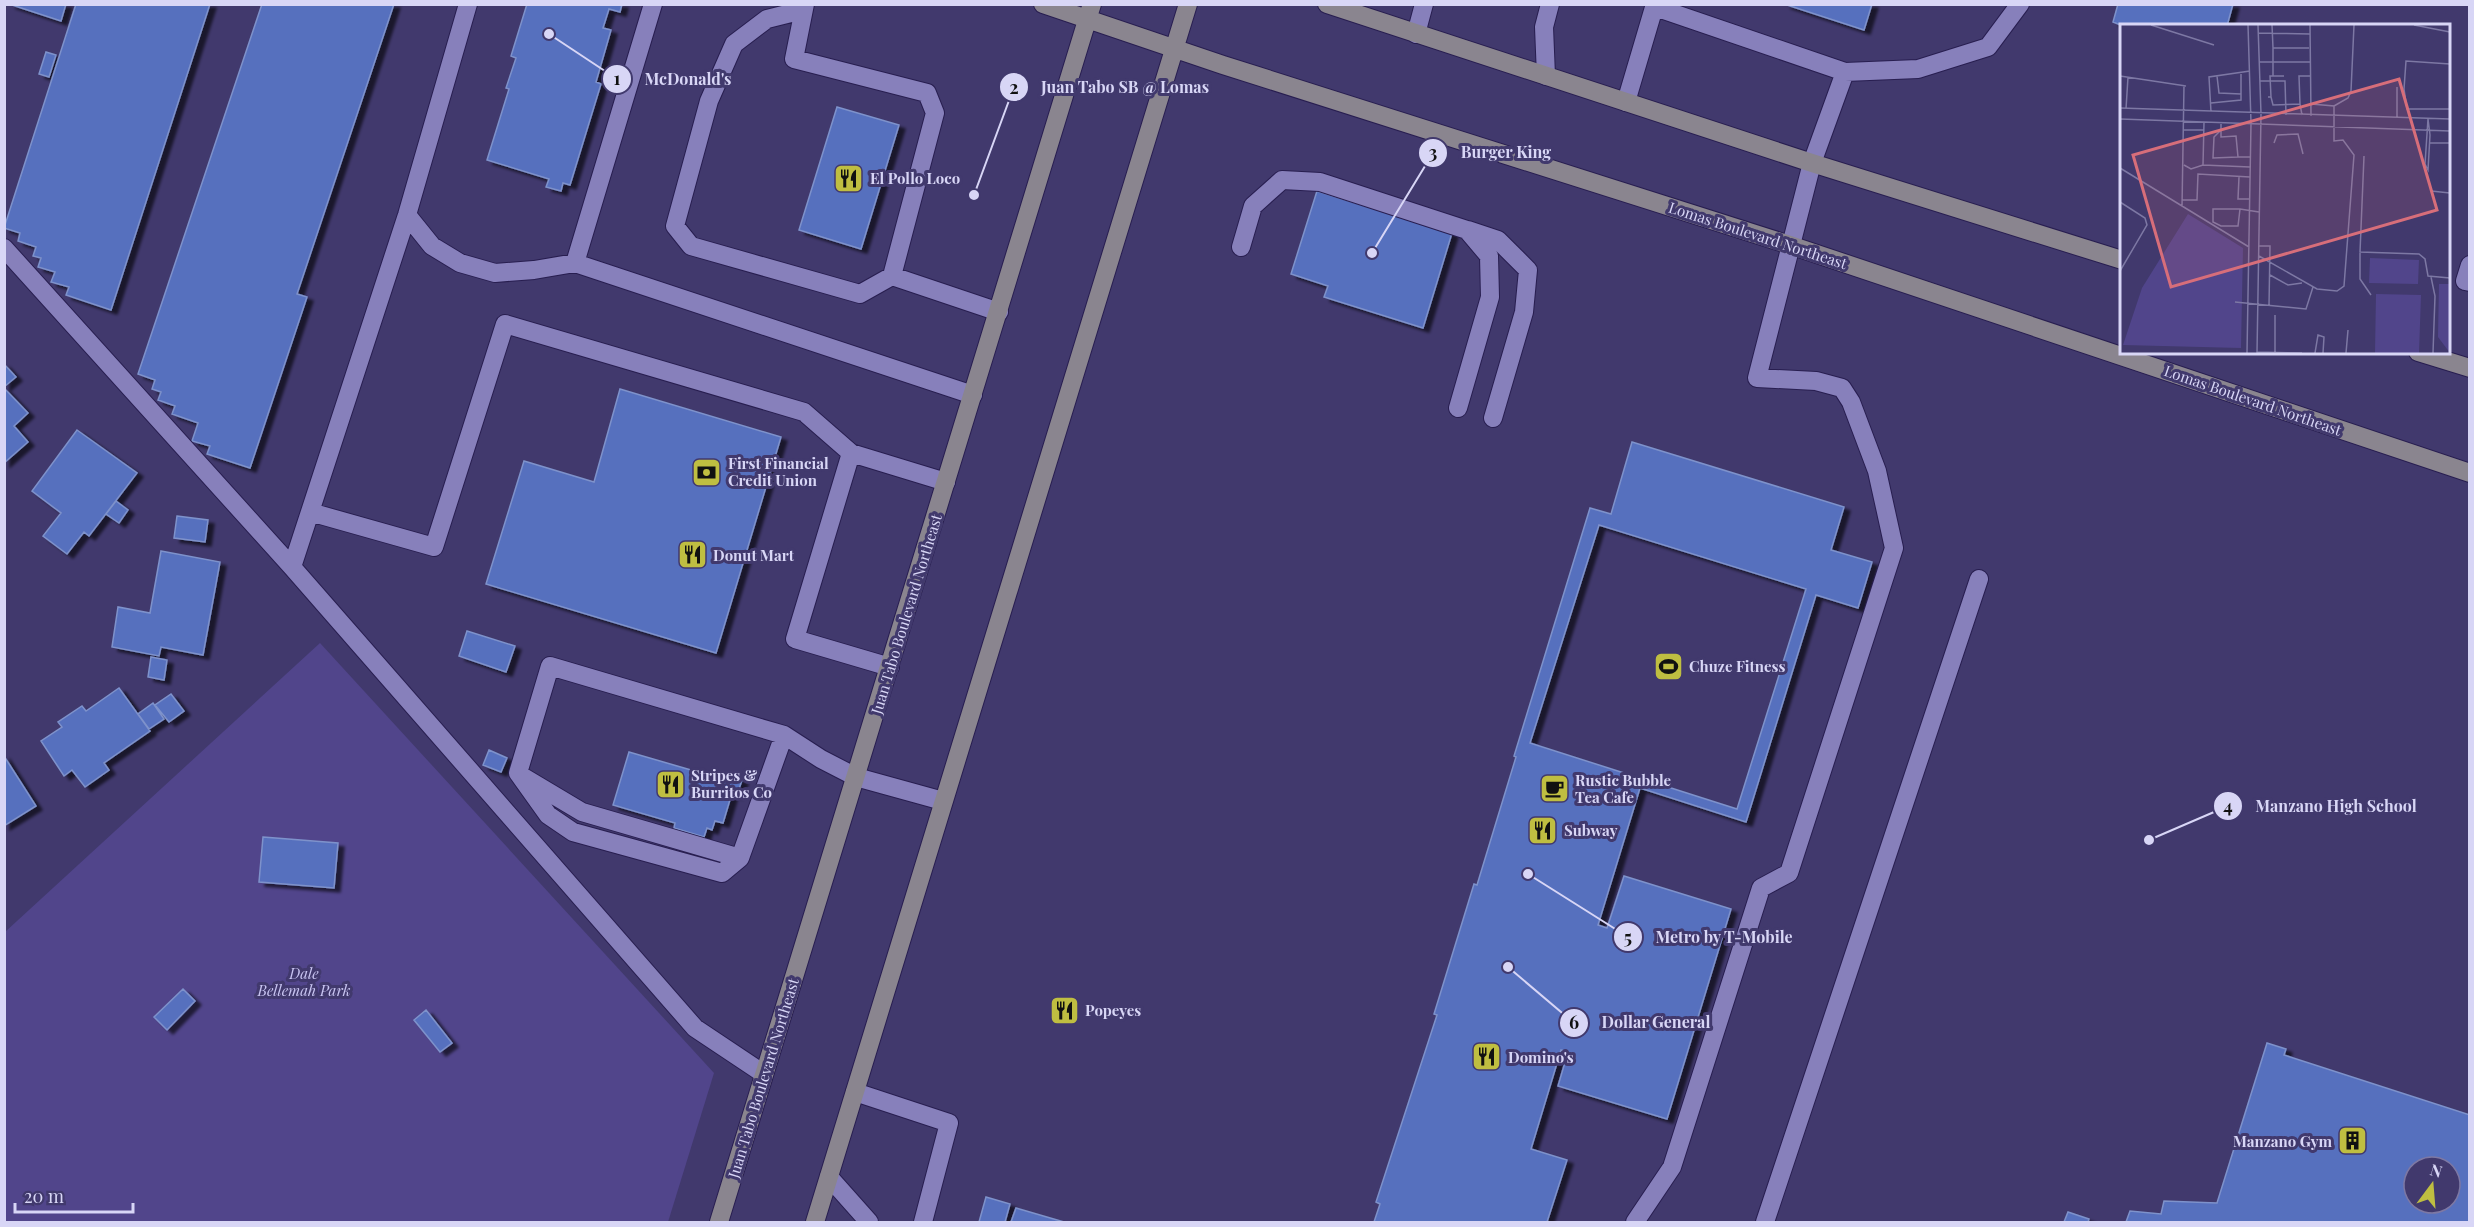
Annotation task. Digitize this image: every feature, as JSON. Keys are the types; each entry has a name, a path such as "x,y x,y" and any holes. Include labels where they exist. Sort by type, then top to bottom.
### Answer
{"main road":[{"name":"Lomas Boulevard Northeast","path":"1043,4 1091,12 1173,48 1790,245 2469,473"},
{"path":"815,1222 1188,4"},
{"path":"1327,4 1812,163 2120,260"},
{"name":"Juan Tabo Boulevard Northeast","path":"719,1222 1091,12"},
{"path":"2424,354 2469,368"}],"lane":[{"path":"292,567 407,215 468,4"},
{"path":"574,263 653,4"},
{"path":"1416,34 1424,4"},
{"path":"1546,76 1544,27 1550,4"},
{"path":"1626,102 1655,6 1845,72 1918,69 1988,46 2020,4"},
{"path":"804,8 794,59 927,93 935,113 892,276 860,294 692,246 675,226 709,102 734,44 767,19 804,8"},
{"path":"1635,1222 1672,1167 1761,888 1789,873 1894,549 1877,471 1851,402 1842,388 1816,381 1757,378 1812,163 1845,72"},
{"path":"1241,247 1253,206 1282,180 1320,182 1498,240 1528,270 1524,312 1493,418"},
{"path":"407,215 432,246 460,262 495,273 534,270 574,263 973,395"},
{"path":"1458,408 1490,297 1488,256 1467,230"},
{"path":"4,248 292,567 695,1028 764,1074"},
{"path":"2469,265 2465,281 2469,282"},
{"path":"892,276 999,312"},
{"path":"310,512 434,547 505,324 804,412 850,453 946,482"},
{"path":"850,453 795,639 890,667"},
{"path":"1765,1222 1979,579"},
{"path":"784,735 740,858 722,873 573,832 548,815 518,773 550,666 784,735 821,759 856,777 943,801"},
{"path":"855,1092 949,1123 923,1222"},
{"path":"829,1177 869,1222"}],"green space":[{"name":"Dale Bellemah Park","path":"320,643 714,1073 668,1222 5,1222 5,932"}],"building":[{"path":"9,4 66,4 61,21"},
{"path":"76,4 210,4 111,310 66,295 69,287 51,282 55,272 38,267 41,258 33,256 36,247 18,241 20,233 4,228"},
{"path":"262,4 394,4 297,294 307,297 250,468 207,454 210,446 192,441 198,423 172,414 175,406 158,400 161,392 152,389 155,380 138,374"},
{"path":"527,4 622,4 620,12 609,9 603,28 611,30 596,82 601,84 570,185 563,183 561,191 546,187 549,179 487,160 509,89 506,88 516,58 511,56"},
{"path":"1784,4 1872,4 1864,30"},
{"path":"2118,4 2233,4 2228,24 2120,25 2113,22"},
{"path":"46,52 56,55 49,77 39,74"},
{"name":"El Pollo Loco","path":"837,107 899,125 861,249 799,230"},
{"path":"1317,191 1452,233 1423,328 1324,297 1328,286 1291,274"},
{"path":"4,364 16,377 4,387"},
{"path":"4,388 28,413 14,426 28,442 4,463"},
{"path":"620,389 781,437 716,653 486,584 524,461 594,482"},
{"path":"77,430 137,473 89,536 84,532 67,554 43,536 61,513 32,491"},
{"path":"1632,442 1844,507 1831,550 1872,562 1858,608 1816,595 1746,822 1640,788 1598,925 1607,928 1624,876 1731,909 1667,1119 1558,1086 1568,1052 1561,1050 1531,1149 1567,1160 1547,1222 1374,1222 1380,1204 1376,1202 1437,1015 1434,1014 1474,884 1477,885 1590,508 1611,514"},
{"path":"116,501 128,510 119,523 106,514"},
{"path":"177,516 208,520 205,542 174,538"},
{"name":"Chuze Fitness","path":"1599,525 1806,589 1737,809 1530,743"},
{"path":"161,551 220,562 203,655 161,647 159,656 112,647 118,607 150,613"},
{"path":"467,631 515,646 506,672 459,656"},
{"path":"151,657 167,660 164,680 148,677"},
{"path":"119,688 150,731 104,763 109,770 85,787 72,770 64,776 41,741 62,727 58,722 82,706 86,711"},
{"path":"171,694 184,711 169,722 155,705"},
{"path":"153,703 164,719 149,729 138,714"},
{"path":"489,750 507,758 501,772 483,765"},
{"path":"629,752 722,779 723,774 742,780 737,795 732,793 723,823 715,821 712,830 707,828 704,837 674,828 675,823 613,805"},
{"path":"4,756 36,806 4,826"},
{"path":"263,837 338,843 334,888 259,882"},
{"path":"183,989 195,1001 167,1030 154,1017"},
{"path":"426,1010 452,1043 440,1052 414,1020"},
{"name":"Manzano Gym","path":"2267,1043 2286,1049 2284,1055 2470,1115 2470,1222 2126,1222 2130,1211 2161,1214 2164,1201 2217,1203"},
{"path":"986,1197 1010,1204 1005,1222 979,1222"},
{"path":"1016,1208 1064,1222 1011,1222"},
{"path":"2068,1212 2089,1219 2088,1222 2064,1222"}],"place":[{"name":"McDonald's","path":"549,34"},
{"name":"El Pollo Loco","path":"849,178"},
{"name":"Juan Tabo SB @ Lomas","path":"974,195"},
{"name":"Burger King","path":"1372,253"},
{"name":"First Financial Credit Union","path":"707,472"},
{"name":"Donut Mart","path":"692,555"},
{"name":"Chuze Fitness","path":"1668,666"},
{"name":"Stripes & Burritos Co","path":"670,784"},
{"name":"Rustic Bubble Tea Cafe","path":"1554,789"},
{"name":"Subway","path":"1543,830"},
{"name":"Manzano High School","path":"2149,840"},
{"name":"Metro by T-Mobile","path":"1528,874"},
{"name":"Dollar General","path":"1508,967"},
{"name":"Popeyes","path":"1064,1010"},
{"name":"Domino's","path":"1487,1057"},
{"name":"Manzano Gym","path":"2353,1141"}]}
